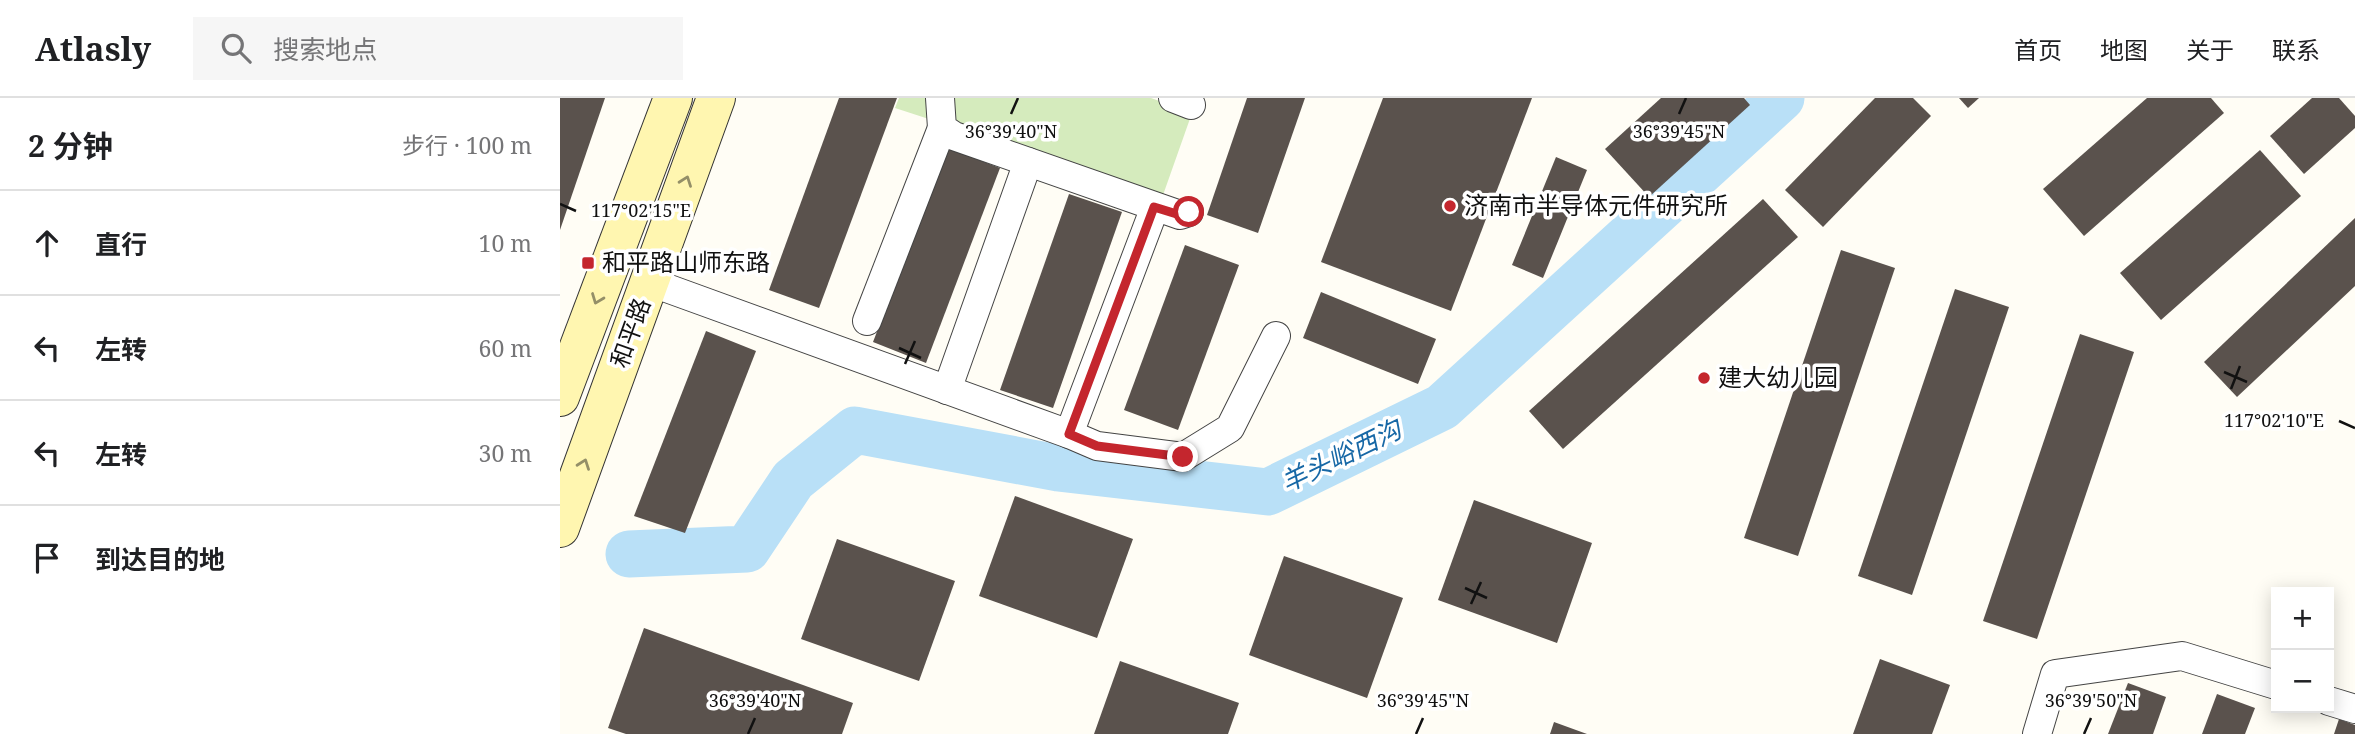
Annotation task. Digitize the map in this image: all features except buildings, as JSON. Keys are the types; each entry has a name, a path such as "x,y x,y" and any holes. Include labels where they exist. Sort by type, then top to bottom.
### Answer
{"main road":[{"name":"和平路","path":"564,375 673,98"},
{"name":"和平路","path":"560,528 716,98"}],"street":[{"path":"867,320 942,128 940,98"},
{"path":"942,128 954,136 1154,207 1180,215 1189,212"},
{"path":"947,390 1028,162"},
{"path":"1069,434 1154,207"},
{"path":"650,282 1097,446 1183,457 1230,428 1276,336"},
{"path":"2037,734 2055,674 2182,656 2271,683"},
{"path":"2334,703 2355,709"}],"green space":[{"path":"899,98 1151,98 1192,113 1163,195 895,108"}],"waterway":[{"name":"羊头峪西沟","path":"629,554 747,549 793,480 855,430 1058,468 1268,492 1442,407 1781,98"}],"place":[{"name":"济南市半导体元件研究所","path":"1450,206"},
{"name":"和平路山师东路","path":"588,263"},
{"name":"建大幼儿园","path":"1704,378"}],"route":[{"path":"1183,457 1097,446 1069,434 1154,207 1180,215 1189,212"}]}
